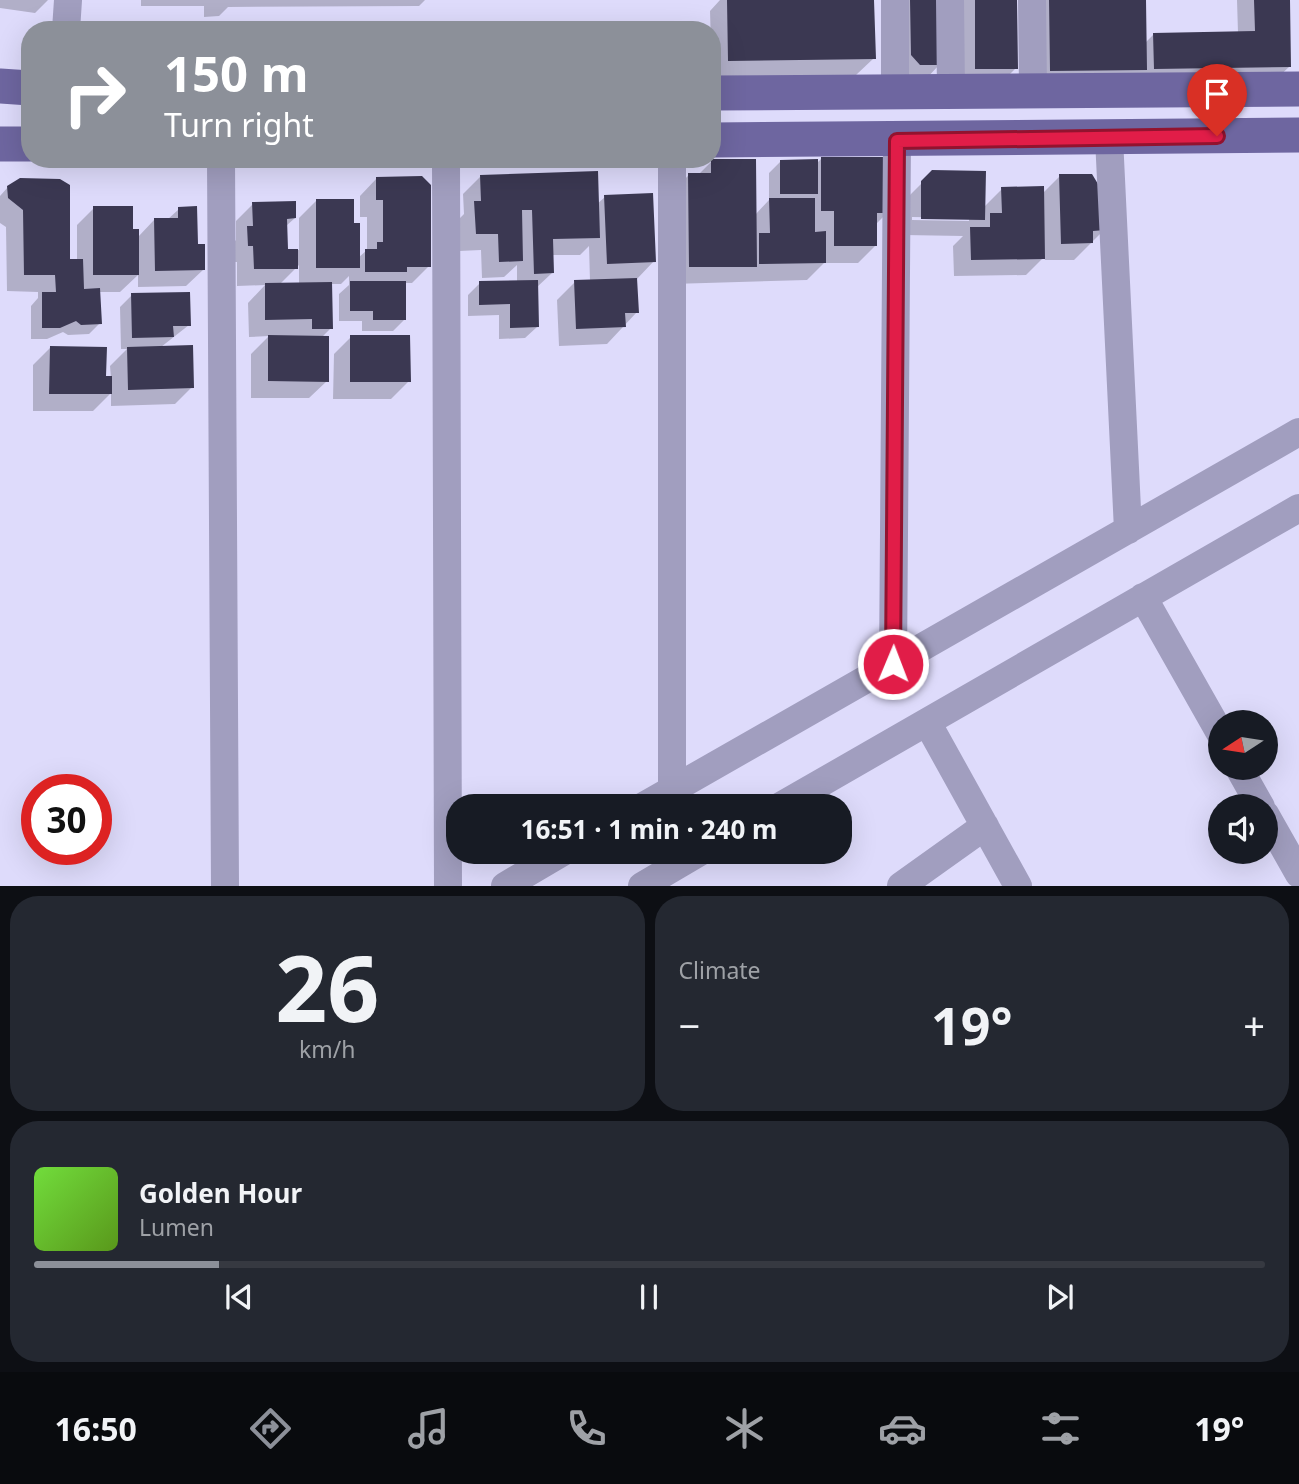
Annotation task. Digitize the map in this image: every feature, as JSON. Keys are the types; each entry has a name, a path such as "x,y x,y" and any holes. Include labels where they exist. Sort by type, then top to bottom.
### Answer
{"main road":[{"path":"0,86 21,87"},
{"path":"721,93 1299,89"},
{"path":"721,141 1299,135"},
{"path":"0,144 21,144"}],"street":[{"path":"67,21 68,0"},
{"path":"895,0 895,91"},
{"path":"950,0 950,91"},
{"path":"1032,0 1033,90"},
{"path":"1108,138 1128,530"},
{"path":"893,664 897,141"},
{"path":"221,168 225,886"},
{"path":"446,168 448,886"},
{"path":"671,790 673,168"},
{"path":"664,794 1299,432"},
{"path":"802,794 1299,508"},
{"path":"1143,597 1208,712"},
{"path":"927,722 1018,886"},
{"path":"901,886 985,826"},
{"path":"1278,837 1299,874"},
{"path":"505,886 543,864"},
{"path":"642,886 680,864"}],"building":[{"path":"727,0 874,0 876,59 728,61"},
{"path":"910,0 941,0 942,65 920,65 911,55"},
{"path":"975,0 1017,0 1018,69 975,69"},
{"path":"1049,0 1146,0 1147,70 1050,71"},
{"path":"1254,0 1290,0 1291,67 1154,69 1153,33 1255,31"},
{"path":"821,157 890,157 890,213 877,213 877,246 834,246 834,211 821,211"},
{"path":"721,159 756,159 757,267 689,267 688,173 711,173 711,168 721,168"},
{"path":"818,159 818,194 780,194 780,160"},
{"path":"932,170 986,171 985,220 921,219 921,181"},
{"path":"598,171 600,238 553,239 554,273 534,274 532,210 522,210 523,261 499,262 498,234 476,234 474,201 481,201 480,175"},
{"path":"1059,174 1092,174 1104,194 1105,230 1093,231 1093,243 1061,244"},
{"path":"422,176 431,185 431,267 407,267 407,272 365,272 365,249 377,249 377,242 383,242 383,200 376,200 376,177"},
{"path":"20,178 60,179 70,185 70,259 83,259 84,289 100,288 102,324 81,325 76,321 60,328 42,328 42,292 56,292 55,275 24,275 23,210 8,198 7,186"},
{"path":"1044,186 1045,259 971,260 970,227 990,227 990,213 1002,213 1001,187"},
{"path":"653,193 656,262 607,264 604,195"},
{"path":"769,198 815,198 815,232 826,231 826,263 759,264 759,233 770,233"},
{"path":"316,199 354,199 354,223 360,223 360,268 316,268"},
{"path":"296,201 296,218 287,219 288,249 298,249 298,269 254,269 253,246 248,246 247,226 253,226 252,202"},
{"path":"93,206 133,206 133,229 139,229 139,275 93,275"},
{"path":"197,206 198,244 205,244 205,270 155,271 154,218 178,218 178,207"},
{"path":"637,278 639,313 625,313 626,327 576,329 574,280"},
{"path":"538,280 539,327 510,328 510,304 479,305 479,281"},
{"path":"350,281 406,281 406,320 373,320 373,311 350,311"},
{"path":"332,282 333,329 312,329 312,319 265,320 265,283"},
{"path":"190,292 191,326 173,326 174,337 132,338 131,293"},
{"path":"268,335 329,336 329,382 268,381"},
{"path":"350,335 410,335 411,382 350,382"},
{"path":"193,345 194,388 128,390 127,347"},
{"path":"50,346 107,347 106,376 112,376 112,394 49,394"}],"route":[{"path":"893,664 897,141 1217,136"}]}
